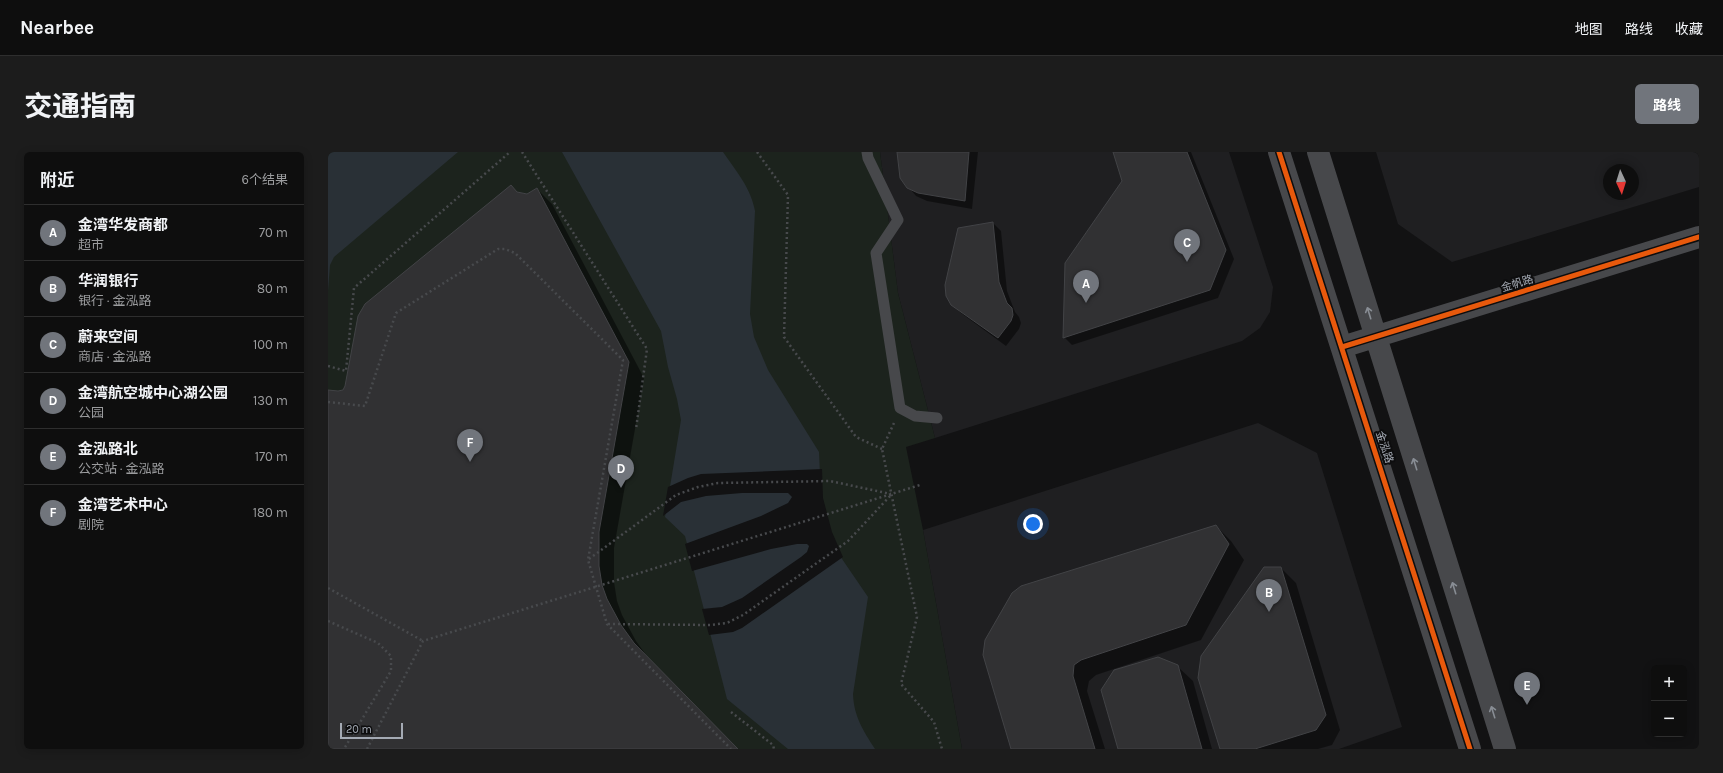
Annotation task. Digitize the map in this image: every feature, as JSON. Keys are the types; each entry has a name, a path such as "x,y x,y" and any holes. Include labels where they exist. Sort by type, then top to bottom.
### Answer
{"street":[{"name":"金泓路","path":"1278,152 1342,347 1470,749"},
{"path":"1318,152 1377,336 1505,749"},
{"name":"金帆路","path":"1342,347 1699,237"}],"lane":[{"path":"867,152 868,158 898,220 876,254 900,408 915,416 937,418"}],"path":[{"path":"328,366 346,372 354,288 510,152"},
{"path":"522,152 647,349 636,429"},
{"path":"757,152 788,195 784,337 856,437 882,449"},
{"path":"328,402 365,406 396,313 498,250 505,249 514,253 623,360 588,560 607,624 731,749"},
{"path":"900,408 882,449 917,617 902,684 934,722 942,749"},
{"path":"588,560 598,551 676,495 698,487 718,483 830,481 892,494"},
{"path":"366,749 423,641 920,485"},
{"path":"607,624 710,625 727,623 742,615 848,541 892,494"},
{"path":"328,588 423,641"},
{"path":"328,620 378,643 391,656 391,671 344,749"},
{"path":"731,712 773,745 774,749"}],"shaded area":[{"path":"328,152 880,152 898,293 935,438 906,447 923,530 962,749 328,749"},
{"path":"328,152 458,152 334,257 330,265 328,291"},
{"path":"562,152 723,152 747,187 755,211 750,314 754,337 768,370 819,452 821,498 830,532 840,556 868,597 853,694 857,716 875,749 788,749 727,699 685,536 665,517 681,420 661,331"},
{"path":"880,152 1229,152 1273,287 1270,312 1260,328 1242,341 935,438 898,293"},
{"path":"1376,152 1699,152 1699,187 1452,262 1398,224"},
{"path":"1258,423 1317,453 1402,727 1339,749 962,749 923,530"}],"pier":[{"path":"822,469 823,498 832,532 843,557 742,628 733,632 709,635 702,609 722,607 742,598 801,557 807,552 809,546 807,544 797,544 771,549 692,571 685,544 761,516 788,503 792,497 788,493 742,493 706,496 681,502 663,516 668,487 701,474"}],"building":[{"path":"897,152 969,152 965,201 918,193 907,188 900,178"},
{"path":"1113,152 1187,152 1226,250 1210,290 1063,338 1065,263 1122,181"},
{"path":"511,185 517,192 527,194 537,188 629,362 599,532 599,566 602,585 607,599 621,625 634,643 738,749 328,749 328,390 343,390 345,386 358,316 365,304"},
{"path":"993,222 999,282 1007,303 1012,308 1013,315 1011,321 998,338 951,305 946,296 945,285 958,228"},
{"path":"1216,525 1229,544 1186,625 1081,660 1074,665 1073,676 1095,749 1011,749 983,655 985,640 1012,593 1021,586"},
{"path":"1264,567 1281,567 1326,715 1316,730 1255,749 1220,749 1198,678 1201,656"},
{"path":"1158,657 1178,665 1202,749 1118,749 1101,690 1114,670"}],"cycle path":[{"path":"1279,152 1470,749"},
{"path":"1342,347 1699,237"}],"place":[{"name":"蔚来空间","path":"1187,262"},
{"name":"金湾华发商都","path":"1086,303"},
{"name":"金湾艺术中心","path":"470,462"},
{"name":"金湾航空城中心湖公园","path":"621,488"},
{"name":"华润银行","path":"1269,612"},
{"name":"金泓路北","path":"1527,705"}]}
